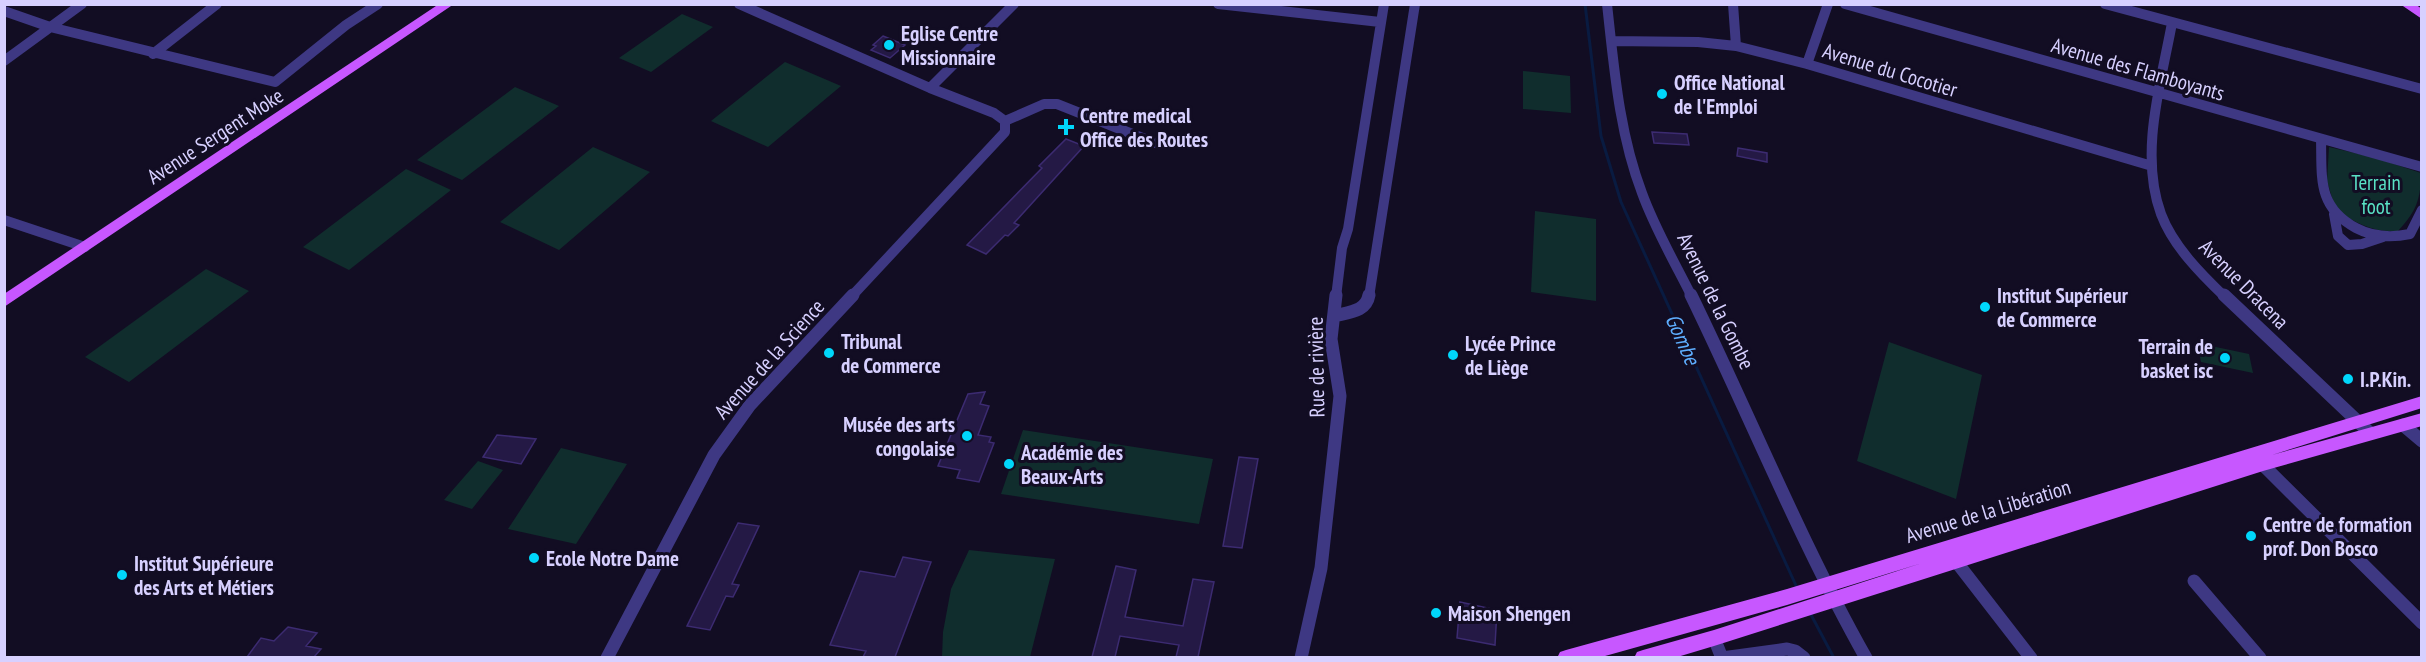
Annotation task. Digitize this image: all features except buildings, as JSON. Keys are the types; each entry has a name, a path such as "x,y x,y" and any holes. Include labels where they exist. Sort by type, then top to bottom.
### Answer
{"main road":[{"name":"Avenue Sergent Moke","path":"4,302 448,4"},
{"path":"2406,4 2421,15"},
{"name":"Avenue de la Libération","path":"1824,595 1955,560 2257,459 2357,421 2421,402"},
{"name":"Avenue de la Libération","path":"1566,657 1788,606 2257,459 2421,419"},
{"name":"Avenue de la Libération","path":"1643,657 1714,638 1788,606"}],"street":[{"path":"4,61 82,4"},
{"path":"153,54 217,4"},
{"path":"4,11 50,27 153,54 275,82 346,25 378,4"},
{"path":"739,4 930,88 994,113 1005,121 1044,105 1056,104 1155,143"},
{"path":"930,88 1014,4"},
{"path":"1218,4 1380,22"},
{"name":"Rue de rivière","path":"1301,657 1321,568 1340,396 1331,339 1342,248 1348,229 1384,4"},
{"path":"1334,316 1362,309 1368,302 1415,4"},
{"name":"Avenue de la Gombe","path":"1606,4 1617,91 1627,143 1642,194 1725,363 1824,595 1866,657"},
{"path":"1733,4 1736,46"},
{"path":"1807,64 1828,4"},
{"name":"Avenue des Flamboyants","path":"1845,4 2421,167"},
{"path":"2105,4 2421,89"},
{"name":"Avenue Dracena","path":"2172,23 2160,93 2152,166 2162,215 2179,245 2199,272 2370,433"},
{"name":"Avenue du Cocotier","path":"1611,41 1698,42 1736,46 1807,64 2152,166"},
{"name":"Avenue de la Science","path":"607,657 714,454 730,430 750,405 1005,132 1005,121"},
{"path":"2321,139 2322,175 2334,214 2337,237 2342,242 2361,246 2384,237"},
{"path":"2334,214 2365,232 2384,237 2397,237 2410,234 2421,210"},
{"path":"4,220 85,247"},
{"path":"2403,425 2421,441"},
{"path":"2257,459 2421,623"},
{"path":"1955,560 2031,657"},
{"path":"2194,580 2260,657"},
{"path":"1714,638 1722,657 1786,650 1795,651 1804,657"}],"green space":[{"path":"682,14 713,27 651,72 619,58"},
{"path":"785,62 841,86 768,147 711,121"},
{"path":"1523,71 1570,76 1571,113 1523,109"},
{"path":"515,87 559,106 462,180 417,160"},
{"path":"593,147 650,172 559,250 500,222"},
{"name":"Terrain foot","path":"2329,147 2376,158 2421,173 2416,205 2398,231 2373,229 2336,211 2327,181"},
{"path":"406,169 451,190 349,270 303,247"},
{"path":"1535,211 1596,219 1596,301 1531,292"},
{"path":"206,269 249,291 129,382 85,357"},
{"path":"1889,342 1982,375 1956,499 1857,461"},
{"name":"Terrain de basket isc","path":"2197,343 2249,354 2253,373 2201,362"},
{"path":"1023,430 1213,459 1199,524 1001,494"},
{"path":"561,448 627,464 576,544 508,529"},
{"path":"478,461 503,470 472,509 444,500"},
{"path":"969,550 1055,559 1030,657 942,657 943,632 951,589"}],"waterway":[{"name":"Gombe","path":"1585,4 1601,136 1621,202 1798,590"},
{"name":"Gombe","path":"1809,611 1834,658"}],"place":[{"name":"Eglise Centre Missionnaire","path":"889,45"},
{"name":"Office National de l'Emploi","path":"1662,94"},
{"name":"Centre medical Office des Routes","path":"1066,127"},
{"name":"Institut Supérieur de Commerce","path":"1985,307"},
{"name":"Tribunal de Commerce","path":"829,353"},
{"name":"Lycée Prince de Liège","path":"1453,355"},
{"name":"Terrain de basket isc","path":"2225,358"},
{"name":"I.P.Kin.","path":"2348,379"},
{"name":"Musée des arts congolaise","path":"967,436"},
{"name":"Académie des Beaux-Arts","path":"1009,464"},
{"name":"Centre de formation prof. Don Bosco","path":"2251,536"},
{"name":"Ecole Notre Dame","path":"534,558"},
{"name":"Institut Supérieure des Arts et Métiers","path":"122,575"},
{"name":"Maison Shengen","path":"1436,613"}]}
